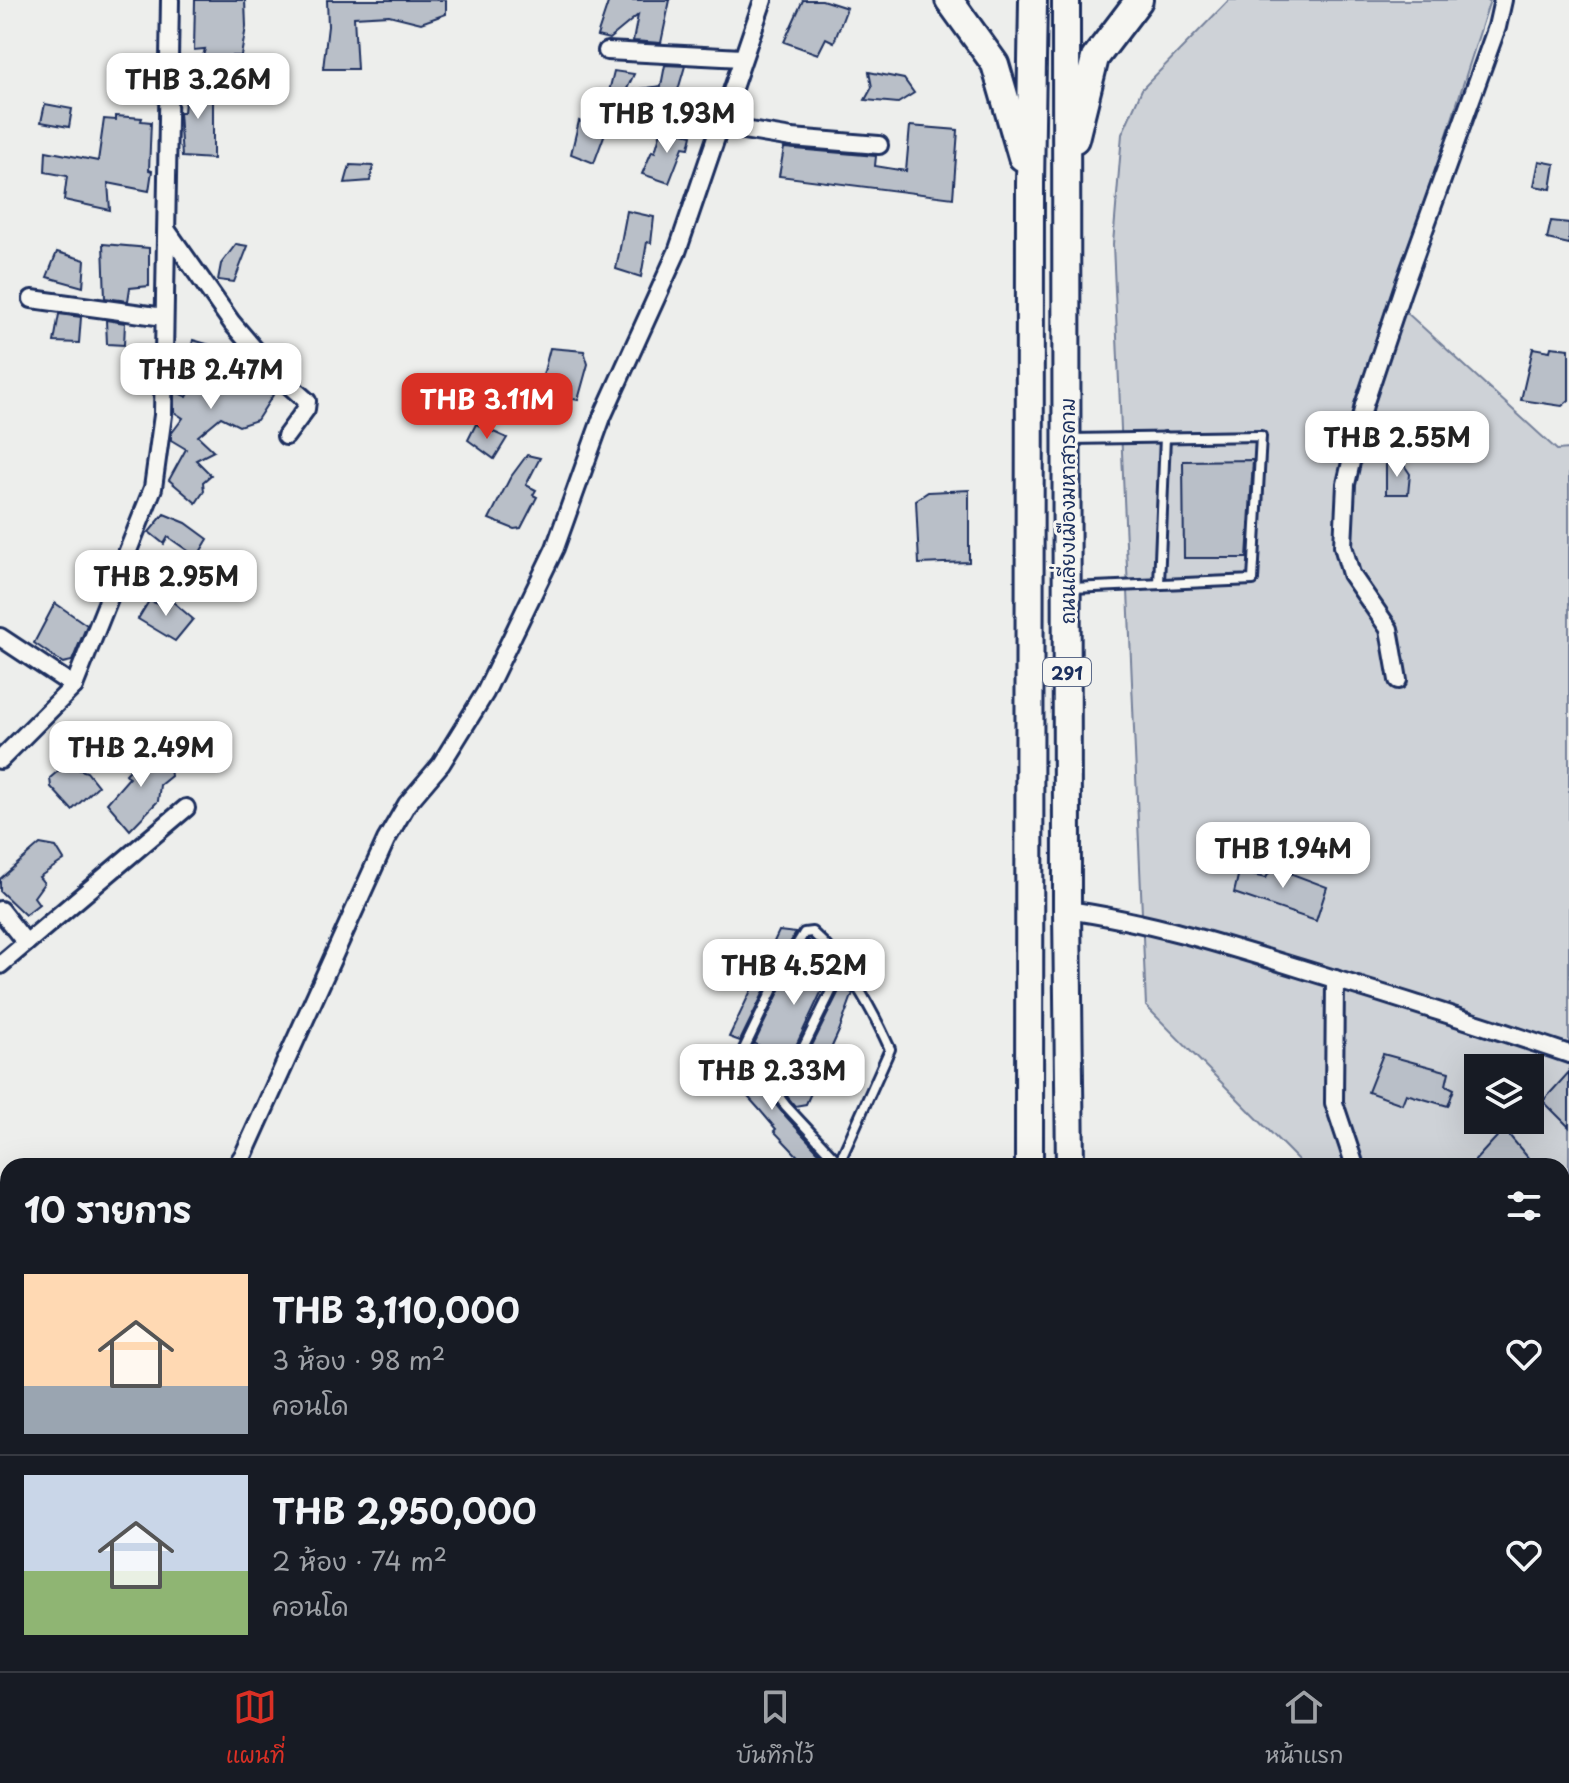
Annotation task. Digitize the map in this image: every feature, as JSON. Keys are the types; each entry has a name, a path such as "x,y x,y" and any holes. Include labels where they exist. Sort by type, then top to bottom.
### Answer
{"highway":[{"path":"949,0 995,64 1030,184"},
{"name":"ถนนเลี่ยงเมืองมหาสารคาม","path":"1029,1158 1033,0"},
{"name":"ถนนเลี่ยงเมืองมหาสารคาม","path":"1066,0 1070,1158"},
{"path":"1065,177 1095,58 1139,0"}],"street":[{"path":"0,760 74,686 153,488 163,415 170,0"},
{"path":"241,1158 386,840 407,804 441,764 485,693 555,548 602,417 677,252 763,0"},
{"path":"1398,680 1389,629 1351,574 1343,546 1346,484 1364,405 1497,27 1503,0"},
{"path":"607,51 742,58"},
{"path":"719,126 792,138 879,145"},
{"path":"168,232 232,323 273,371 307,401 306,409 286,436"},
{"path":"32,299 164,317"},
{"path":"0,637 74,686"},
{"path":"0,965 186,808"},
{"path":"0,910 26,943"},
{"path":"1067,910 1113,916 1247,952 1411,1000 1569,1054"},
{"path":"1335,979 1334,1103 1352,1158"}],"lane":[{"path":"1067,439 1261,436 1253,580 1067,588"},
{"path":"1159,584 1165,437"},
{"path":"835,1158 779,1097 743,1051 785,964 804,933 812,932 829,947 872,1010 890,1049 844,1158"},
{"path":"779,1097 843,967"}],"shaded area":[{"path":"1229,0 1490,0 1394,301 1557,450 1569,449 1569,1158 1296,1158 1146,1006 1113,244 1122,134 1142,89"}],"building":[{"path":"195,0 245,0 246,27 241,56 203,56 205,49 194,50"},
{"path":"327,0 446,0 446,14 421,23 389,15 354,17 357,69 323,69 328,26"},
{"path":"609,0 670,0 661,43 633,41 638,15 609,39 597,36"},
{"path":"803,0 822,0 847,8 834,42 826,38 818,54 784,42"},
{"path":"665,65 685,66 669,121 639,113 634,129 602,120 614,71 634,74 626,91 661,86"},
{"path":"869,72 904,79 914,93 898,103 865,100 872,87"},
{"path":"187,80 216,86 213,159 182,157 179,112 184,112"},
{"path":"45,104 72,109 69,127 41,122"},
{"path":"116,116 142,118 141,121 151,122 149,170 152,171 149,191 108,183 110,210 64,200 67,176 45,172 46,151 98,161 104,119 116,120"},
{"path":"579,121 605,133 594,163 571,154"},
{"path":"910,126 958,130 953,198 779,176 784,148 876,156 875,166 906,171"},
{"path":"662,128 692,135 689,148 683,147 669,183 642,174 652,151 655,152"},
{"path":"1539,161 1555,164 1551,189 1534,186"},
{"path":"350,165 373,166 370,181 345,183"},
{"path":"627,211 654,217 651,243 647,242 641,277 616,269"},
{"path":"1551,221 1569,223 1569,244 1547,239"},
{"path":"103,244 149,248 149,286 130,288 128,301 105,298"},
{"path":"236,244 248,246 234,282 218,280 221,264"},
{"path":"57,252 85,260 83,287 47,277"},
{"path":"59,314 81,317 79,343 54,342"},
{"path":"106,320 125,323 124,345 107,344"},
{"path":"193,340 241,354 237,375 273,395 257,420 239,426 221,417 198,436 214,451 196,460 211,475 203,482 204,491 196,503 169,480 186,449 171,440 171,434 183,418 174,412 174,391 187,397 204,366 188,363"},
{"path":"1551,347 1569,349 1569,400 1562,406 1521,400 1533,348 1550,351"},
{"path":"550,348 584,351 588,364 578,400 539,391"},
{"path":"476,424 507,438 494,459 468,440"},
{"path":"527,455 540,458 526,485 536,490 533,495 537,497 521,528 514,529 489,519 510,478"},
{"path":"1253,460 1247,558 1184,558 1183,461"},
{"path":"1386,460 1404,465 1410,474 1408,494 1386,494"},
{"path":"969,490 969,562 919,564 916,500 928,492"},
{"path":"164,514 186,523 208,539 197,557 168,537 164,544 149,532"},
{"path":"165,595 193,619 175,641 138,619 149,601 159,604"},
{"path":"55,603 87,625 72,661 63,663 34,643"},
{"path":"144,755 158,755 169,760 171,776 160,785 158,801 130,830 107,803 129,778 126,774"},
{"path":"65,765 87,772 98,786 72,810 51,787 50,778"},
{"path":"40,844 56,847 64,860 39,877 44,883 34,897 39,904 25,915 0,891 0,879"},
{"path":"1277,859 1295,863 1292,874 1327,887 1316,921 1234,893 1239,872 1266,878"},
{"path":"779,931 796,933 740,1041 729,1037"},
{"path":"808,940 820,949 822,965 833,967 778,1084 772,1076 778,1052 754,1044 791,967"},
{"path":"841,987 853,993 839,1031 806,1104 795,1106 787,1096"},
{"path":"736,1054 781,1111 824,1158 799,1158 733,1080 731,1082 721,1071"},
{"path":"1383,1054 1449,1072 1446,1085 1454,1089 1448,1106 1406,1094 1402,1104 1368,1092"},
{"path":"1569,1072 1569,1127 1544,1100"},
{"path":"1499,1134 1508,1134 1528,1158 1477,1158"}]}
